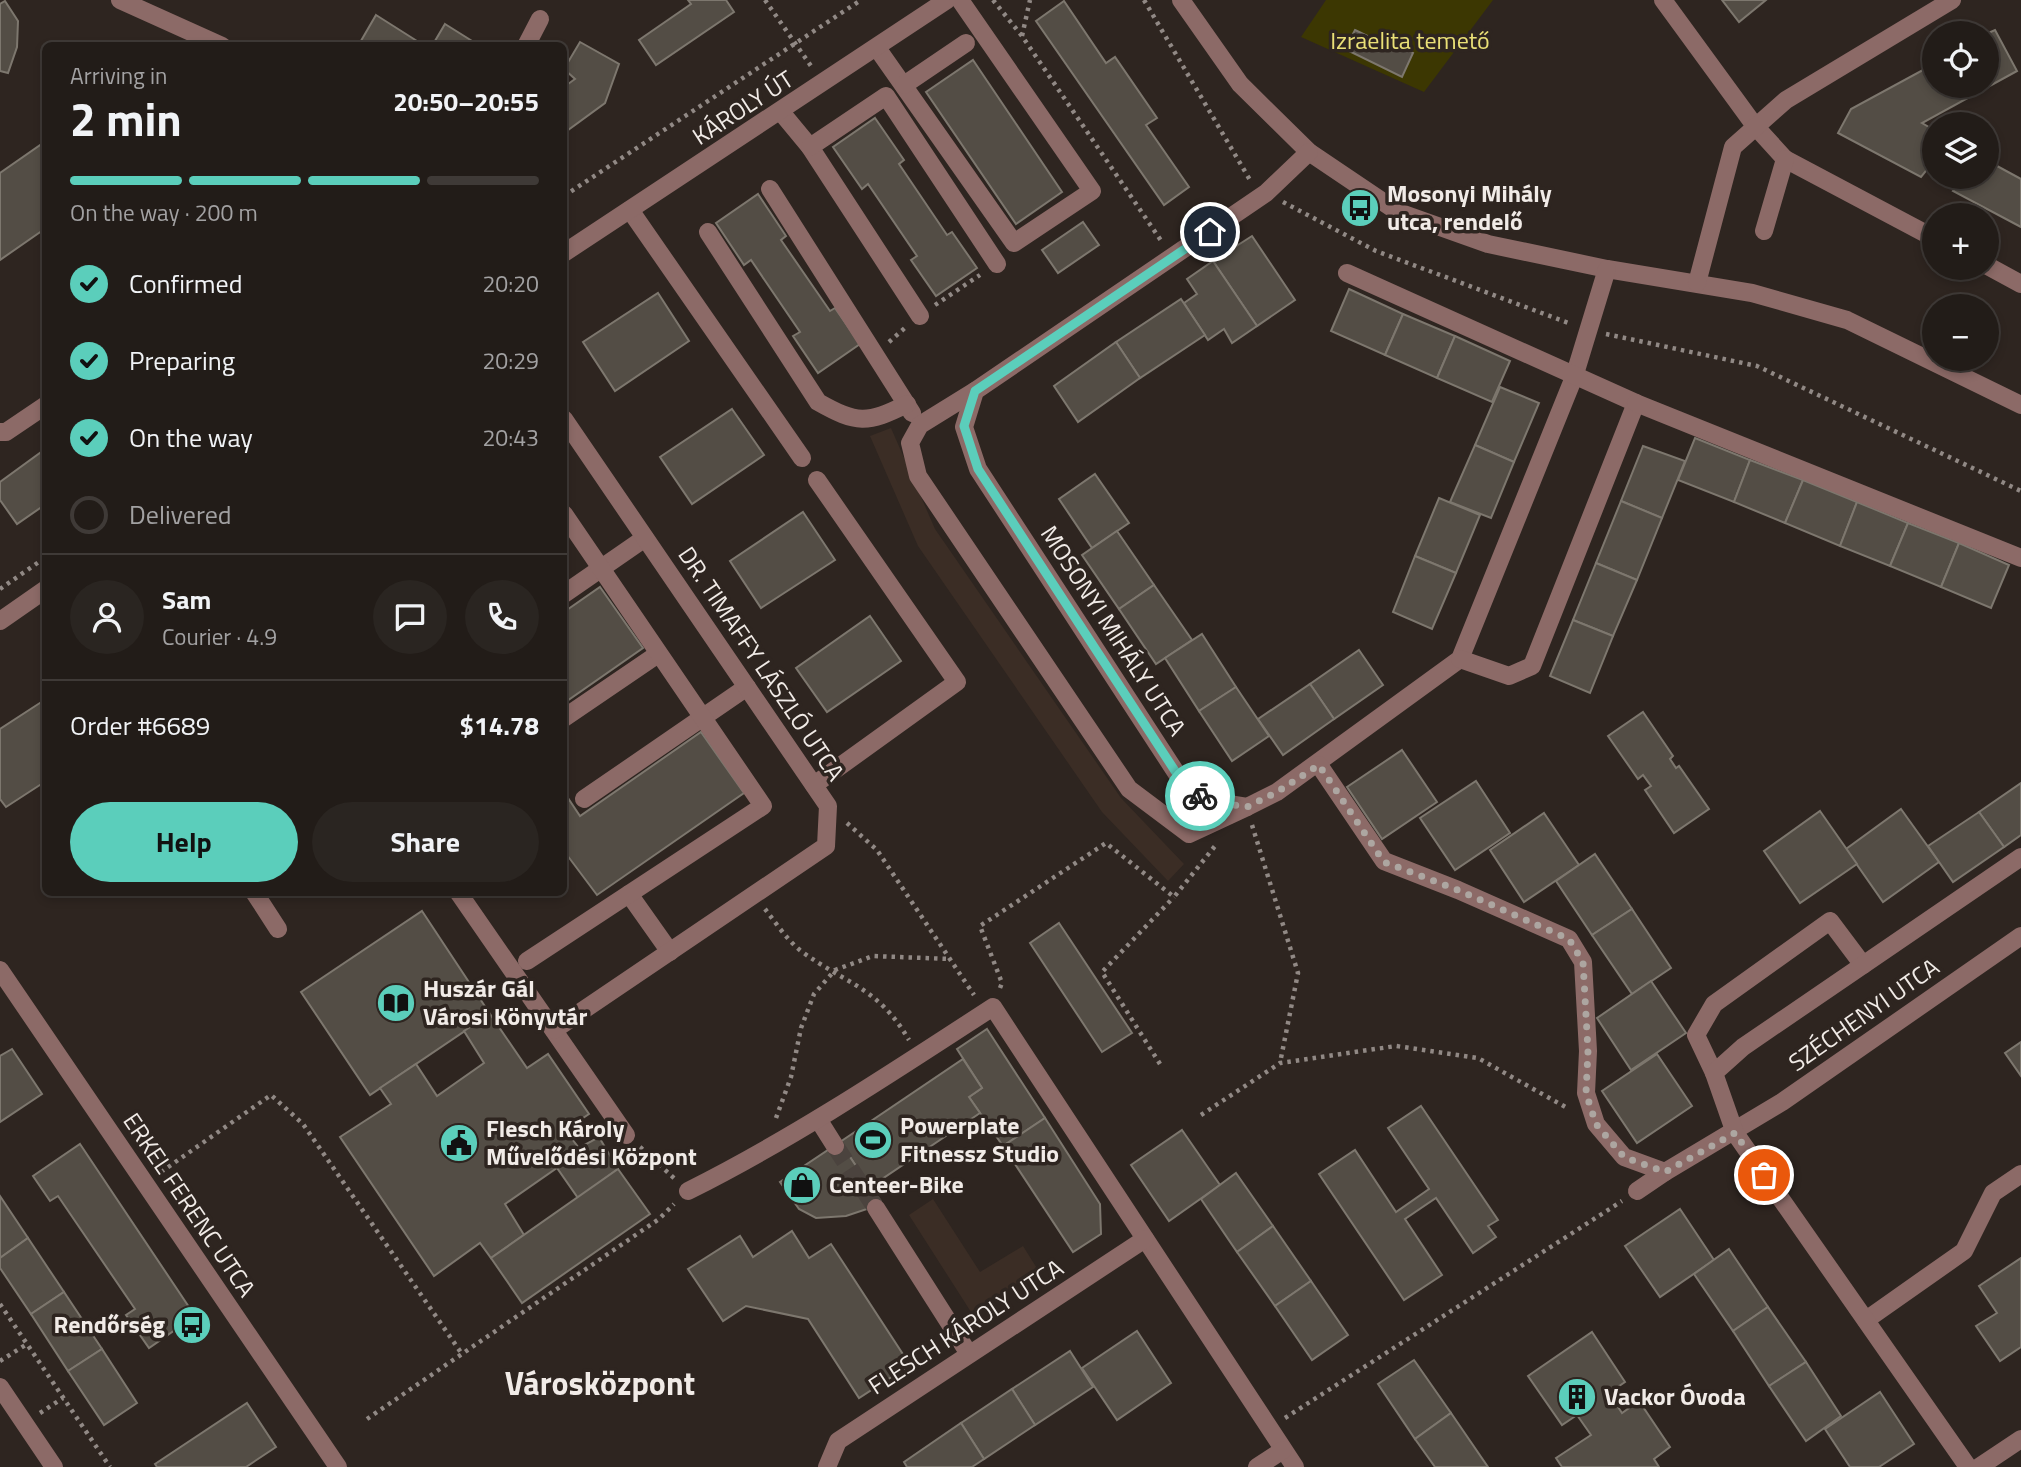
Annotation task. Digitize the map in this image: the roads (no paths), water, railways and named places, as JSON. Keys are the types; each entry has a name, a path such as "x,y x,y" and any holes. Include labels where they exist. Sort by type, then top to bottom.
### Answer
{"street":[{"path":"120,0 213,42"},
{"name":"KÁROLY ÚT","path":"567,251 824,84 947,0"},
{"path":"877,48 1014,243 1092,191 960,0"},
{"path":"1181,0 1240,85 1309,152 1398,212 1488,244 1607,269 1752,293 1847,320 2021,405"},
{"path":"1663,0 1755,126 1785,159 1922,232"},
{"path":"1696,283 1733,147 1786,100 1952,0"},
{"path":"528,42 540,19"},
{"path":"904,85 966,43"},
{"path":"810,148 886,96 997,264"},
{"path":"781,112 810,148 920,316"},
{"path":"1309,152 1266,193 975,391 920,425 910,443 918,475 1129,789 1189,834 1277,792 1319,765 1460,659 1573,377 1607,269"},
{"path":"1764,231 1785,159"},
{"path":"770,189 920,425"},
{"path":"630,210 802,458"},
{"path":"708,232 818,402 845,417 877,419 907,404"},
{"path":"1999,272 2021,284"},
{"path":"1348,273 1573,377 2021,558"},
{"name":"MOSONYI MIHÁLY UTCA","path":"975,391 964,426 978,469 1177,774 1204,800 1247,807"},
{"path":"1460,659 1509,676 1532,666 1636,403"},
{"path":"0,432 6,432 42,408"},
{"name":"DR. TIMAFFY LÁSZLÓ UTCA","path":"554,1030 825,846 828,806 567,423"},
{"path":"814,785 957,682 817,480"},
{"path":"527,961 763,806 567,518"},
{"path":"567,592 645,538"},
{"path":"0,621 42,592"},
{"path":"567,717 658,654"},
{"path":"584,799 747,687"},
{"path":"1319,765 1384,862 1458,890 1569,939 1583,962 1588,1051 1586,1093 1596,1124 1624,1157 1665,1172"},
{"path":"1714,1073 1743,1047 2021,857"},
{"path":"629,894 670,952"},
{"path":"257,896 278,929"},
{"path":"461,896 626,1135"},
{"path":"1863,965 1830,921 1714,1004 1696,1035 1714,1073 1735,1133 1968,1467"},
{"name":"SZÉCHENYI UTCA","path":"1637,1191 1735,1133 2021,936"},
{"name":"ERKEL FERENC UTCA","path":"0,970 338,1467"},
{"path":"688,1191 744,1163 818,1119 993,1007 1295,1467"},
{"path":"818,1119 835,1146"},
{"path":"1866,1320 1964,1251 1993,1193 2021,1174"},
{"path":"876,1208 969,1354"},
{"name":"FLESCH KÁROLY UTCA","path":"827,1467 838,1441 1145,1239"},
{"path":"0,1387 54,1467"},
{"path":"1979,1467 2021,1439"},
{"path":"1257,1467 1283,1450"}],"tunnel":[{"path":"835,1146 876,1208"}],"place":[{"name":"Mosonyi Mihály utca, rendelő","path":"1360,208"},
{"name":"Huszár Gál Városi Könyvtár","path":"396,1003"},
{"name":"Powerplate Fitnessz Studio","path":"873,1140"},
{"name":"Flesch Károly Művelődési Központ","path":"459,1143"},
{"name":"Centeer-Bike","path":"802,1185"},
{"name":"Rendőrség","path":"192,1325"},
{"name":"Vackor Óvoda","path":"1577,1397"}],"district":[{"name":"Városközpont","path":"600,1384"}],"park label":[{"name":"Izraelita temető","path":"1410,41"}]}
